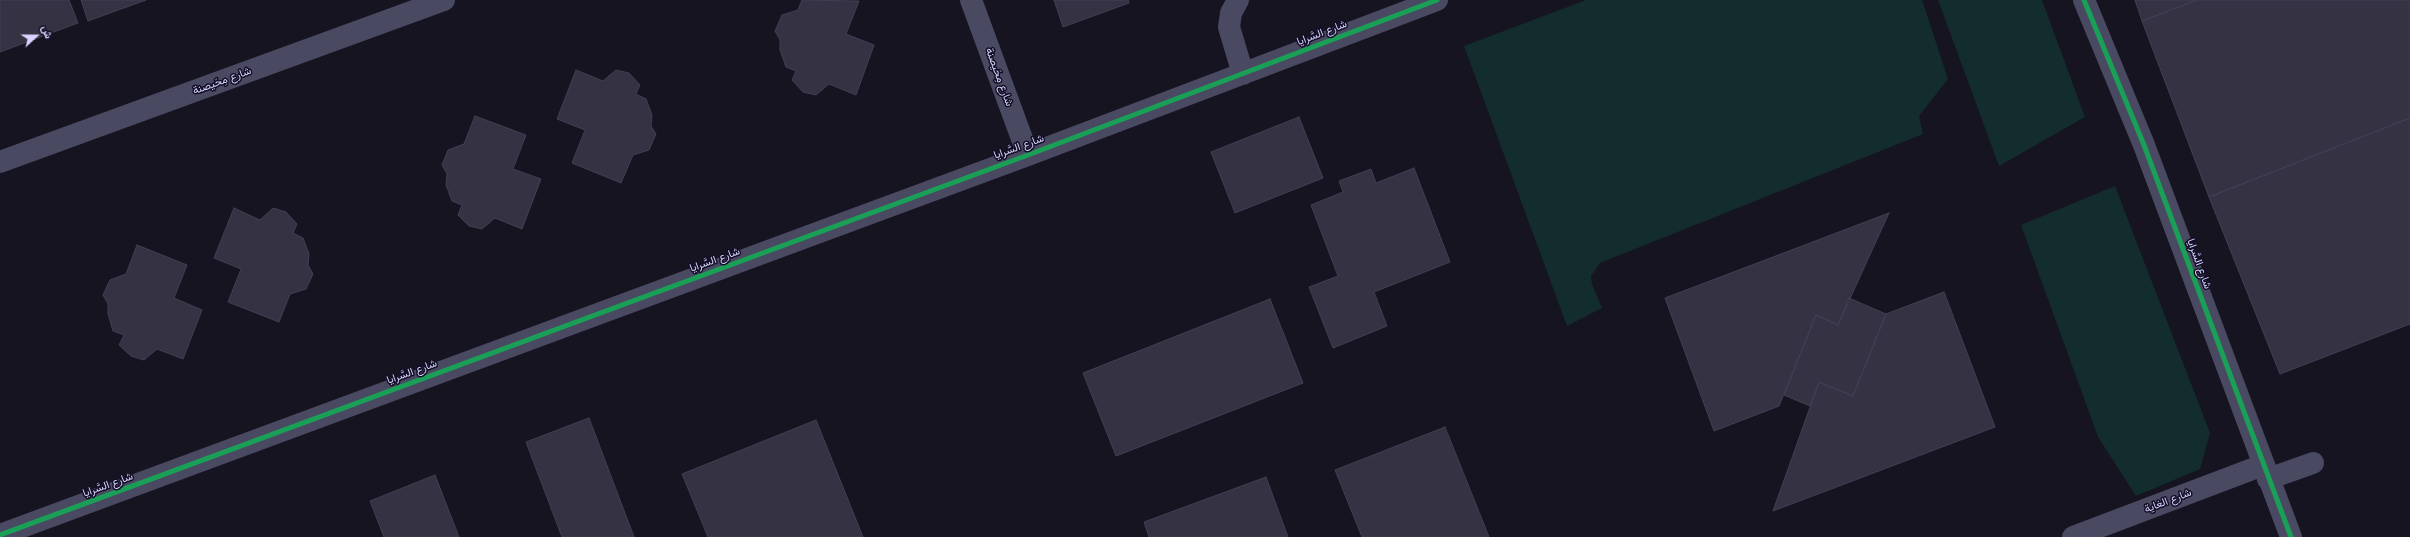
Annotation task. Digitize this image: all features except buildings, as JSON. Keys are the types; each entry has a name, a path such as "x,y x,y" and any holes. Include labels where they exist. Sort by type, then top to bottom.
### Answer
{"street":[{"name":"شارع مِحَيصنة","path":"0,162 444,0"},
{"name":"شارع مِحَيصنة","path":"971,0 1028,155"},
{"path":"1238,0 1231,13 1230,28 1243,74"},
{"name":"شارع السَّرايا","path":"0,535 1028,155 1437,0"},
{"name":"شارع السَّرايا","path":"2084,0 2144,145 2290,537"},
{"name":"شارع الغاية","path":"2073,537 2266,472 2313,463"}],"green space":[{"path":"1586,0 1922,0 1948,79 1919,116 1923,134 1600,263 1591,276 1592,284 1602,308 1567,326 1464,46"},
{"path":"1938,0 2042,0 2085,117 1999,166"},
{"path":"2115,186 2210,433 2200,469 2136,496 2098,437 2021,225"}],"cycle path":[{"path":"0,535 1028,155 1437,0"},
{"path":"2084,0 2144,145 2291,537"}]}
